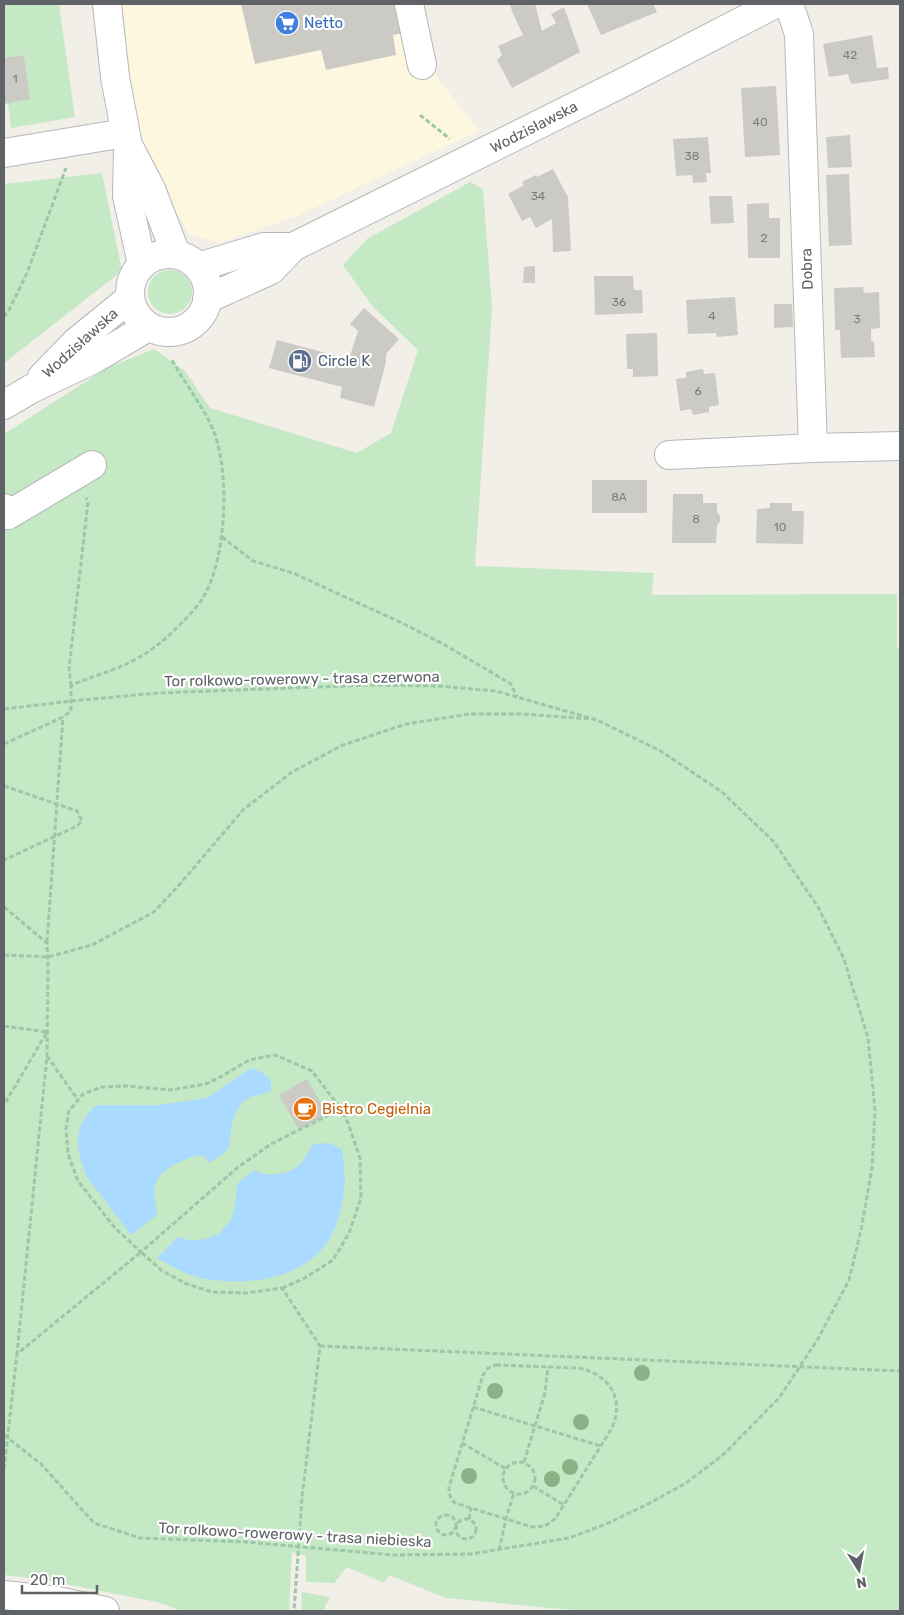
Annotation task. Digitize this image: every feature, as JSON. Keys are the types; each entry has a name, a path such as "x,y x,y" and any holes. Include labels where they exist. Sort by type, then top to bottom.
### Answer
{"street":[{"path":"107,4 115,77 127,139 127,196 142,264"},
{"path":"409,4 422,65"},
{"name":"Wodzisławska","path":"207,299 271,270 293,247 624,82 775,4"},
{"name":"Dobra","path":"789,4 799,34 813,448"},
{"path":"4,153 127,139"},
{"path":"127,139 187,261 205,279 208,293 201,315 187,328 168,332 148,327 131,306 130,288 132,279 142,264 158,255 187,261"},
{"name":"Wodzisławska","path":"187,261 264,248 293,247"},
{"name":"Wodzisławska","path":"31,389 76,342 130,298"},
{"name":"Wodzisławska","path":"4,405 31,389 94,359 148,327"},
{"path":"669,455 900,446"},
{"path":"4,508 8,515 83,470"},
{"path":"4,1595 57,1601 105,1611"}],"path":[{"path":"420,114 456,144 460,164"},
{"path":"4,317 27,273 68,163"},
{"path":"71,686 84,679 126,665 159,643 183,621 204,596 218,563 222,537 223,491 221,457 211,426 172,360"},
{"path":"4,744 63,717 71,711 69,668 88,502 83,470"},
{"path":"222,537 253,561 293,573 445,645 511,684 517,697"},
{"name":"Tor rolkowo-rowerowy - trasa czerwona","path":"4,709 158,693 371,686 438,686 496,691 597,720"},
{"path":"4,955 48,957 92,945 154,912 244,810 292,772 343,745 406,724 469,714 523,714 597,720"},
{"path":"4,1469 46,1056 47,943 63,717"},
{"name":"Tor rolkowo-rowerowy - trasa niebieska","path":"6,1436 41,1464 94,1523 140,1538 247,1542 393,1555 471,1554 569,1538 606,1524 648,1504 686,1483 723,1455 779,1398 818,1339 849,1280 861,1230 872,1168 875,1110 868,1038 844,959 818,907 774,842 722,792 660,750 597,720"},
{"path":"4,786 77,811 82,821 77,826 4,860"},
{"path":"4,907 47,943"},
{"path":"4,1026 47,1032"},
{"path":"4,1105 47,1032"},
{"path":"274,1055 312,1071 341,1110 348,1123 360,1158 361,1198 349,1233 333,1260 303,1280 282,1288 246,1293 212,1292 187,1284 162,1272 115,1228 78,1181 68,1154 66,1129 69,1111 83,1094 102,1087 127,1086 170,1090 206,1084 250,1060 274,1055"},
{"path":"46,1056 78,1100"},
{"path":"17,1354 141,1252 237,1168 271,1144 341,1110"},
{"path":"282,1288 320,1346 302,1498 294,1611"},
{"path":"320,1346 900,1371"},
{"path":"496,1365 548,1367 590,1370 599,1375 610,1387 616,1400 616,1414 612,1428 555,1519 545,1526 532,1527 455,1503 451,1499 449,1487 483,1375 488,1368 496,1365"},
{"path":"524,1462 545,1393 548,1367"},
{"path":"473,1407 600,1446"},
{"path":"462,1443 506,1469"},
{"path":"524,1462 532,1468 536,1478 533,1486 524,1493 514,1493 505,1486 503,1476 506,1469 513,1463 524,1462"},
{"path":"533,1486 564,1505"},
{"path":"499,1550 514,1493"},
{"path":"469,1519 472,1508"},
{"path":"456,1526 452,1517 446,1515 437,1520 435,1527 438,1533 444,1536 451,1534 456,1526 457,1523 463,1519 473,1521 476,1527 470,1538 464,1538 458,1535 456,1526"}],"shaded area":[{"path":"116,4 415,4 438,79 479,131 292,218 219,243 189,234 132,137"}],"green space":[{"path":"4,4 59,4 75,117 11,128 8,103 30,99 24,55 4,58"},
{"path":"102,173 122,271 4,363 4,184"},
{"path":"470,182 483,189 492,307 475,566 654,573 652,595 897,594 897,649 900,649 900,1611 583,1611 446,1598 389,1575 384,1583 347,1567 334,1583 306,1582 306,1556 292,1552 289,1611 182,1611 157,1602 45,1580 4,1575 4,434 107,368 154,349 185,371 210,408 357,453 391,433 418,350 373,307 343,265 367,239"},
{"path":"170,270 182,274 188,280 192,292 188,304 182,310 170,314 158,310 152,304 148,292 152,280 158,274"},
{"path":"302,1592 330,1597 323,1611 301,1611"}],"water":[{"path":"251,1068 263,1073 271,1080 271,1091 251,1097 239,1106 233,1119 229,1149 211,1162 208,1162 205,1157 200,1155 186,1159 164,1172 155,1184 154,1192 157,1215 131,1235 87,1177 83,1167 78,1148 78,1139 79,1130 88,1113 96,1105 158,1105 207,1098"},
{"path":"329,1143 342,1149 345,1182 342,1204 336,1225 328,1241 318,1254 305,1264 275,1277 259,1280 225,1281 195,1276 157,1258 178,1237 199,1240 220,1234 232,1217 237,1184 254,1170 271,1175 290,1171 302,1162 313,1144"}],"building":[{"path":"241,4 397,4 403,33 393,35 396,55 326,70 321,50 255,64"},
{"path":"510,4 535,4 542,31 556,23 551,14 564,7 580,52 512,88 497,60 502,55 498,46 523,35"},
{"path":"587,4 653,4 657,12 601,35"},
{"path":"872,35 877,68 888,67 889,79 851,84 848,74 829,77 823,44"},
{"path":"24,55 30,99 4,104 4,58"},
{"path":"776,86 780,155 745,157 741,88"},
{"path":"850,135 852,167 828,168 826,137"},
{"path":"708,137 711,173 706,173 707,182 693,183 692,175 676,176 673,139"},
{"path":"553,169 568,197 571,251 553,252 552,219 536,228 530,217 522,221 508,194 524,185 522,182"},
{"path":"849,174 852,245 829,246 826,175"},
{"path":"709,196 732,196 734,223 711,224"},
{"path":"769,203 769,218 780,218 780,258 748,258 747,204"},
{"path":"535,266 535,283 523,283 524,267"},
{"path":"594,276 633,276 634,290 642,290 643,313 595,315"},
{"path":"863,287 864,293 879,292 880,328 871,329 871,341 874,342 875,357 841,358 840,330 835,330 834,288"},
{"path":"735,297 738,335 717,337 716,333 688,334 686,300"},
{"path":"774,304 792,304 793,327 774,328"},
{"path":"364,308 399,339 386,354 386,362 374,407 340,398 342,387 269,368 277,340 349,359 358,331 350,324"},
{"path":"657,333 658,376 633,377 633,369 627,369 626,334"},
{"path":"703,369 704,374 715,373 719,405 709,407 709,412 693,415 691,409 680,411 676,379 686,378 686,372"},
{"path":"592,480 647,480 647,513 592,513"},
{"path":"673,494 703,494 703,503 717,503 720,522 717,525 716,543 672,543"},
{"path":"770,503 792,503 792,511 804,511 803,544 756,543 757,509 770,508"},
{"name":"Bistro Cegielnia","path":"307,1079 327,1114 299,1130 279,1095"}],"place":[{"name":"Netto","path":"287,23"},
{"name":"Circle K","path":"300,361"},
{"name":"Bistro Cegielnia","path":"305,1109"}]}
